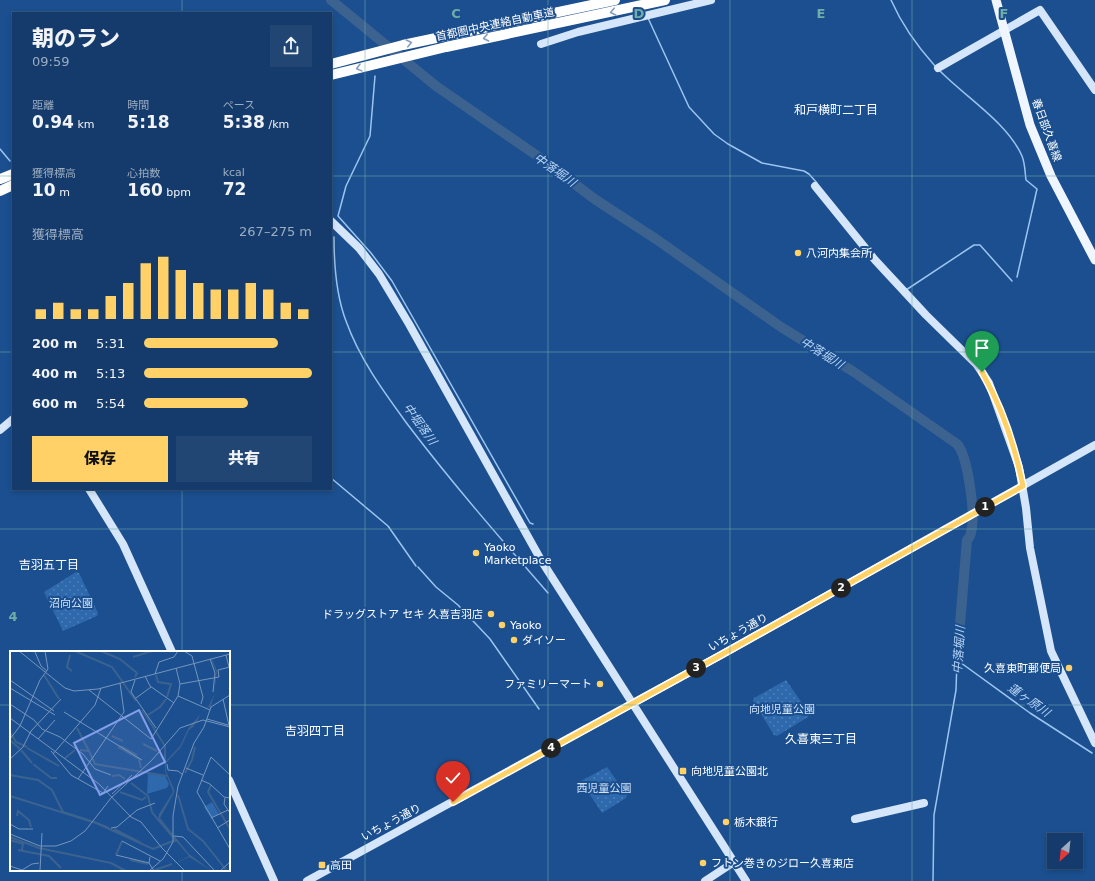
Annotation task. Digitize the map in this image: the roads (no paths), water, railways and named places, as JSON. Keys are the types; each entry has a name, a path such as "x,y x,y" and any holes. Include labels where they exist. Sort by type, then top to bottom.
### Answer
{"highway":[{"name":"首都圏中央連絡自動車道","path":"332,64 403,45 615,0"},
{"name":"首都圏中央連絡自動車道","path":"332,76 446,47 664,0"},
{"path":"0,179 12,174"},
{"path":"0,191 12,185"}],"main road":[{"name":"春日部久喜線","path":"996,0 1030,125 1051,176 1095,260"}],"street":[{"path":"540,44 578,32 711,0"},
{"path":"938,68 1038,10 1042,11 1095,90"},
{"path":"815,186 875,260 982,372 998,407 1019,465 1023,486 1029,542 1051,651 1095,743"},
{"path":"332,221 359,248 379,274 409,324 542,560 746,881"},
{"path":"0,430 12,420"},
{"name":"いちょう通り","path":"307,881 633,703 1095,445"},
{"path":"90,490 123,544 172,651"},
{"path":"230,782 274,881"},
{"path":"855,819 924,803"},
{"path":"705,881 734,862"}],"waterway":[{"name":"中落堀川","path":"331,0 436,86 536,155 596,200 656,239 781,327 854,372 957,444 965,461 972,500 972,524 971,533 967,540 957,660"},
{"path":"891,0 910,35 935,66"},
{"path":"648,18 689,107 714,134 728,144 762,163 804,171 817,183"},
{"path":"939,70 996,121 1006,132 1022,156 1026,180 1037,189 1017,277"},
{"path":"375,76 370,136 346,186 338,216 371,253 392,281 530,523 533,524"},
{"path":"0,149 10,161"},
{"name":"中堀落川","path":"334,237 335,269 340,301 346,321 365,362 390,400 425,447 476,510 548,593"},
{"path":"906,290 974,245 980,245 1012,281"},
{"path":"332,479 388,526 416,566"},
{"path":"418,567 436,587 458,605 490,639 539,709"},
{"name":"蓮ヶ原川","path":"957,660 1030,713 1092,753"},
{"name":"中落堀川","path":"933,881 934,815 956,690 957,660"}],"place":[{"name":"八河内集会所","path":"798,253"},
{"name":"Yaoko Marketplace","path":"476,553"},
{"name":"ドラッグストア セキ 久喜吉羽店","path":"491,614"},
{"name":"Yaoko","path":"502,625"},
{"name":"ダイソー","path":"514,640"},
{"name":"久喜東町郵便局","path":"1069,668"},
{"name":"ファミリーマート","path":"600,684"},
{"name":"向地児童公園北","path":"683,771"},
{"name":"栃木銀行","path":"726,822"},
{"name":"フトン巻きのジロー久喜東店","path":"703,863"},
{"name":"高田","path":"322,865"}],"district":[{"name":"和戸横町二丁目","path":"836,110"},
{"name":"吉羽五丁目","path":"49,565"},
{"name":"吉羽四丁目","path":"315,731"},
{"name":"久喜東三丁目","path":"821,739"}],"park label":[{"name":"沼向公園","path":"71,603"},
{"name":"向地児童公園","path":"782,709"},
{"name":"西児童公園","path":"604,788"}]}
